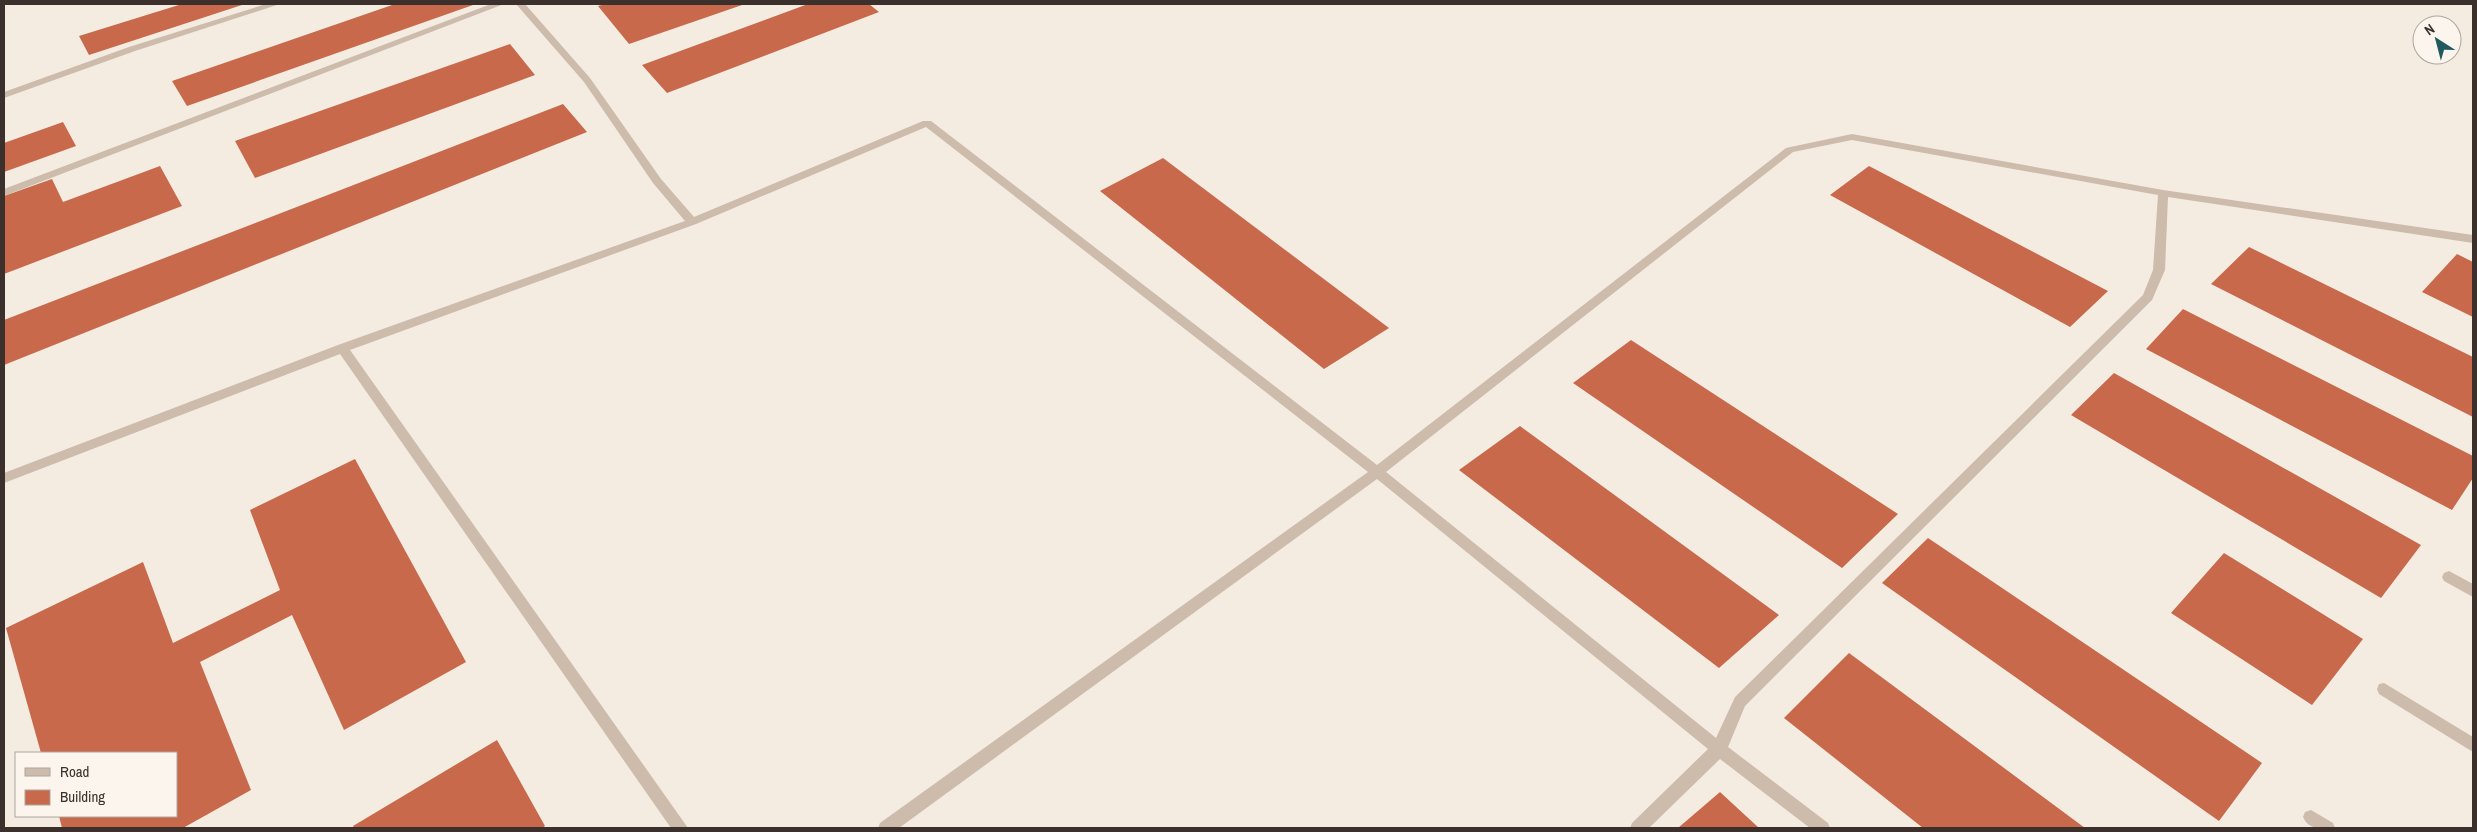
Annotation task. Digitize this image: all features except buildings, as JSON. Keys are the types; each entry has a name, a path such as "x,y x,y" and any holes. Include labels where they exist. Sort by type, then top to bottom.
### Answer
{"street":[{"path":"4,95 132,49 274,4"},
{"path":"4,193 499,4"},
{"path":"520,4 588,80 657,181 692,222"},
{"path":"4,478 342,348 692,222 927,123 1377,472 1719,749 1822,828"},
{"path":"886,828 1377,472 1790,150 1852,137 2163,193 2473,239"},
{"path":"1638,828 1719,749 1740,702 2148,297 2159,270 2163,193"},
{"path":"342,348 680,828"},
{"path":"2449,577 2473,591"},
{"path":"2384,689 2473,745"},
{"path":"2311,817 2327,828"}]}
